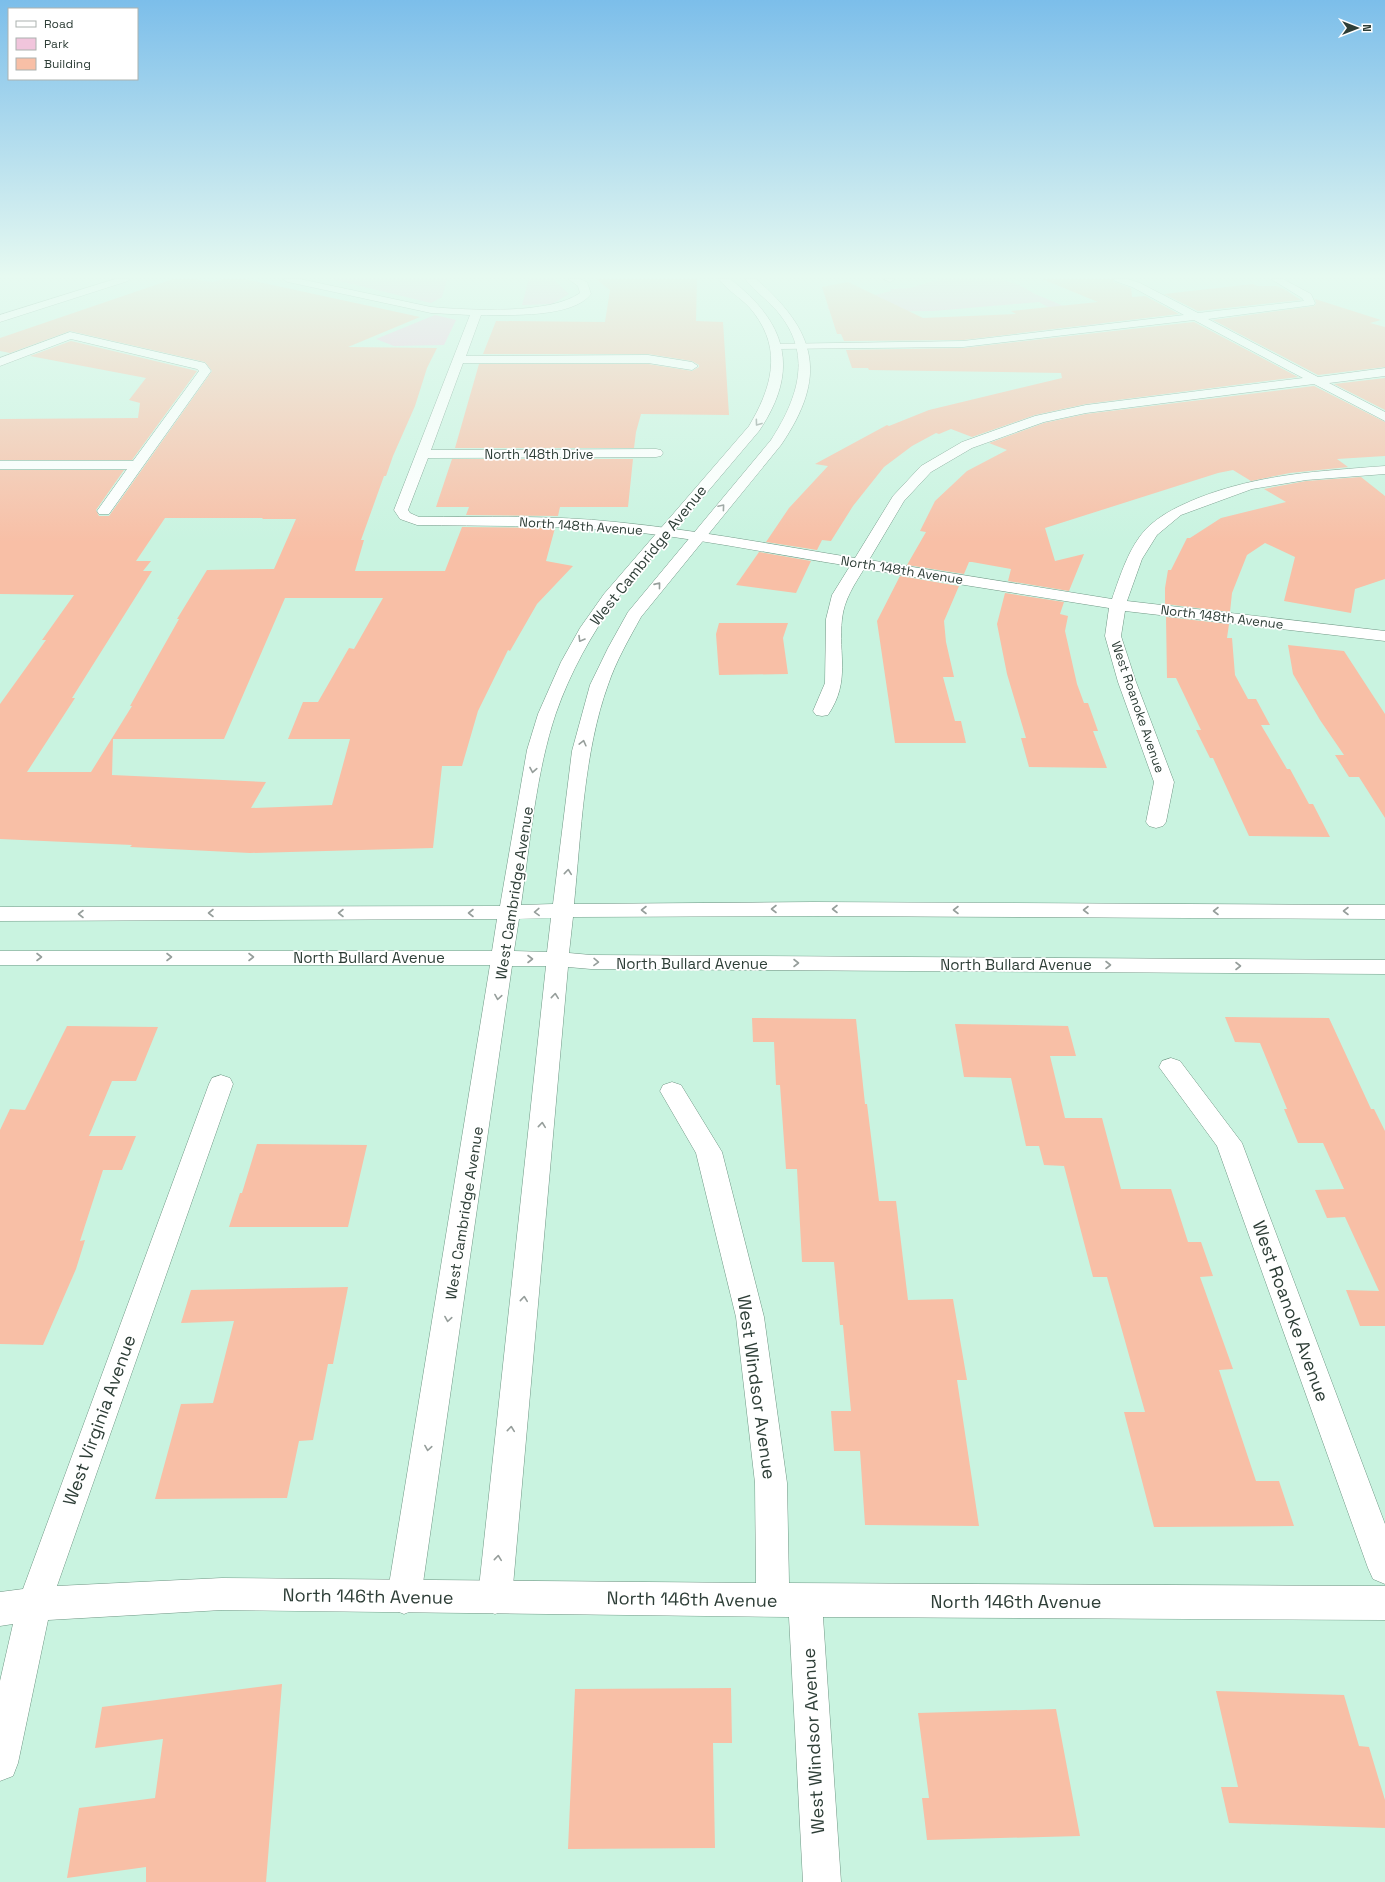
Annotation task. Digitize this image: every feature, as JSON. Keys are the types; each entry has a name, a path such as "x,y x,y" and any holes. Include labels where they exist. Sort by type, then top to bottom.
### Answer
{"street":[{"path":"104,511 205,371 202,367"},
{"path":"422,454 456,367"},
{"name":"West Cambridge Avenue","path":"404,1597 510,912 534,764 541,732 559,684 579,642 610,597 762,416 772,399 777,367"},
{"name":"West Cambridge Avenue","path":"495,1597 557,959 564,911 581,751 599,686 616,648 634,615 776,442 789,423 798,405 804,380 805,367"},
{"path":"1290,367 1385,417"},
{"path":"822,711 834,683 834,619 840,595 898,499 926,469 967,445 1040,419 1086,409 1385,372"},
{"name":"North 148th Drive","path":"422,454 656,453"},
{"name":"North 148th Avenue","path":"422,454 401,510 405,516 417,520 557,522 615,526 666,532 1118,605 1385,636"},
{"path":"0,465 138,465"},
{"name":"West Roanoke Avenue","path":"1156,822 1164,782 1127,682 1113,636 1118,605 1134,559 1151,532 1176,512 1211,498 1250,486 1306,476 1385,470"},
{"path":"0,914 828,909 1385,912"},
{"name":"North Bullard Avenue","path":"0,958 557,959 591,962 1385,966"},
{"name":"West Roanoke Avenue","path":"1171,1067 1229,1143 1385,1568"},
{"name":"West Virginia Avenue","path":"0,1763 34,1604 221,1084"},
{"name":"West Windsor Avenue","path":"672,1091 709,1152 750,1317 771,1484 789,1600 822,1882"},
{"name":"North 146th Avenue","path":"0,1609 34,1604 222,1594 789,1600 1385,1603"}],"building":[{"path":"87,367 179,367 197,371 132,460 0,460 0,419 138,418 140,403 129,400 146,378"},
{"path":"209,367 428,367 415,406 386,476 384,476 361,540 364,540 355,571 445,571 462,527 555,528 546,561 573,566 537,604 510,651 508,650 478,711 462,766 442,766 433,848 250,853 130,847 132,845 0,839 0,704 46,640 42,640 74,595 0,594 0,470 124,470 96,510 99,516 109,516 212,371","holes":["165,518 263,518 262,519 296,519 274,569 207,570 177,619 179,619 130,706 132,706 91,772 27,772 75,698 72,698 152,571 143,571 151,561 136,561","285,598 383,598 354,649 349,648 318,702 303,702 288,739 350,739 332,805 251,808 266,782 112,775 113,739 224,739"]},
{"path":"478,367 666,367 692,371 699,367 726,367 729,415 641,414 636,432 634,448 455,448"},
{"path":"852,367 1279,367 1298,377 1086,404 1035,415 972,437 951,429 939,434 936,433 912,446 884,467 853,506 831,541 822,540 817,550 766,542 789,508 828,466 815,464 887,425 889,426 929,410 1062,378 1061,373 869,370 868,368"},
{"path":"1302,367 1385,367 1385,367 1318,375"},
{"path":"1385,378 1385,410 1334,384"},
{"path":"1314,386 1385,422 1385,456 1337,459 1348,467 1290,473 1251,481 1233,470 1218,473 1045,528 1055,561 1084,554 1069,591 1008,581 1011,569 972,562 969,562 964,574 907,565 926,532 920,531 935,501 967,471 1007,450 989,443 1044,423 1086,414"},
{"path":"452,459 633,459 628,507 560,507 558,516 466,515 469,507 436,507"},
{"path":"1361,477 1385,496 1385,579 1355,589 1351,613 1284,601 1295,557 1265,543 1247,555 1232,593 1230,612 1165,604 1165,588 1168,570 1171,570 1187,538 1190,538 1221,518 1286,502 1264,489 1306,481"},
{"path":"759,552 811,561 796,593 736,585"},
{"path":"900,576 959,586 944,621 946,642 954,677 943,677 955,721 961,721 966,743 895,743 877,621"},
{"path":"1005,593 1064,602 1060,614 1068,616 1065,631 1077,684 1084,703 1088,703 1098,731 1093,731 1107,768 1029,767 1021,738 1026,738 1007,674 997,624"},
{"path":"1166,617 1229,624 1227,638 1232,638 1235,675 1248,699 1256,699 1270,725 1261,725 1287,769 1290,769 1309,804 1313,804 1330,837 1249,836 1213,758 1210,758 1196,730 1201,730 1176,678 1167,678"},
{"path":"719,623 788,623 783,638 788,674 719,675 716,634"},
{"path":"1288,645 1344,651 1385,714 1385,818 1359,777 1349,777 1335,755 1344,755 1320,720 1293,674"},
{"path":"1225,1017 1329,1018 1371,1109 1374,1109 1385,1131 1385,1326 1360,1326 1346,1290 1379,1291 1345,1217 1327,1218 1315,1190 1344,1189 1323,1143 1298,1143 1284,1109 1287,1109 1260,1043 1235,1042"},
{"path":"752,1018 856,1019 865,1104 867,1104 879,1201 896,1201 908,1300 953,1299 967,1380 957,1380 979,1526 865,1525 860,1451 834,1451 831,1411 851,1411 843,1325 840,1325 834,1262 802,1262 797,1169 786,1169 780,1085 776,1085 774,1042 753,1042"},
{"path":"955,1024 1068,1026 1076,1056 1050,1056 1065,1118 1102,1118 1121,1189 1171,1189 1188,1242 1201,1242 1213,1276 1200,1277 1233,1369 1219,1370 1256,1481 1279,1481 1294,1526 1154,1527 1124,1412 1145,1412 1107,1277 1093,1277 1064,1166 1044,1165 1039,1146 1026,1146 1011,1078 964,1077"},
{"path":"67,1026 158,1027 136,1081 112,1081 89,1136 136,1136 122,1170 103,1170 80,1241 85,1240 76,1269 43,1345 0,1344 0,1130 10,1109 25,1110"},
{"path":"257,1144 367,1145 348,1227 229,1227 240,1193 242,1193"},
{"path":"348,1287 333,1364 328,1364 313,1440 299,1441 287,1498 155,1499 181,1404 213,1403 234,1321 181,1323 191,1290"},
{"path":"282,1684 266,1882 146,1882 146,1867 67,1878 79,1808 155,1798 163,1739 95,1748 102,1707"},
{"path":"731,1688 732,1743 713,1743 715,1848 568,1849 575,1689"},
{"path":"1216,1691 1344,1695 1359,1746 1369,1747 1385,1800 1385,1828 1229,1823 1221,1787 1238,1787"},
{"path":"1056,1709 1080,1836 927,1840 922,1798 929,1798 918,1713"}]}
